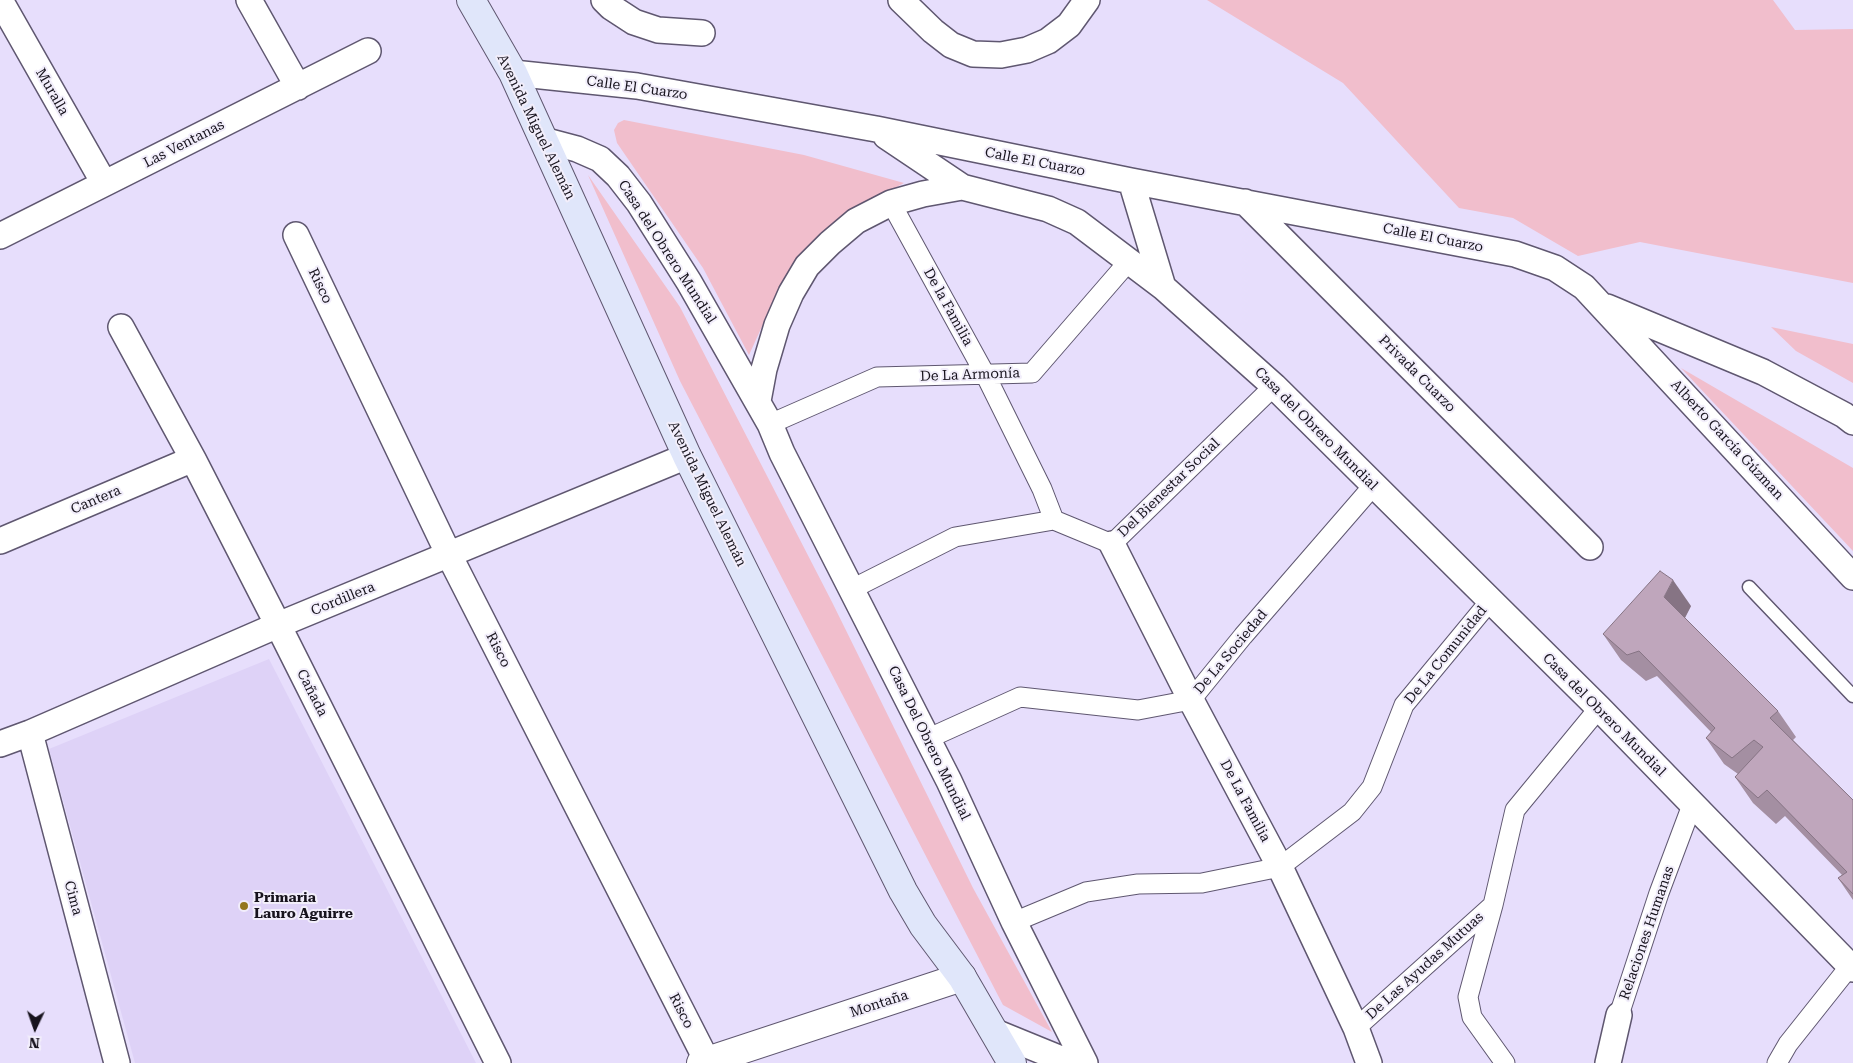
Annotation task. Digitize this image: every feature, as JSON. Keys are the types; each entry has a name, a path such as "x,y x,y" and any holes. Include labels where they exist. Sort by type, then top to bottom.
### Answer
{"main road":[{"name":"Avenida Miguel Alemán","path":"471,0 512,73 606,275 687,456 903,891 923,925 962,977"},
{"path":"962,977 1012,1063"}],"street":[{"name":"Muralla","path":"0,0 104,183"},
{"path":"249,0 298,87"},
{"path":"604,0 611,7 634,22 658,30 702,33"},
{"path":"901,0 933,31 951,45 973,54 1001,55 1027,50 1048,41 1069,25 1087,0"},
{"name":"Las Ventanas","path":"0,236 368,51"},
{"name":"Calle El Cuarzo","path":"512,73 638,86 876,129 1131,181 1515,254 1555,268"},
{"path":"876,129 962,187"},
{"name":"Casa del Obrero Mundial","path":"543,140 576,149 600,159 618,176 638,203 689,282 770,424"},
{"path":"1131,181 1163,287"},
{"name":"Casa del Obrero Mundial","path":"758,401 764,369 777,325 791,293 807,266 856,221 892,203 923,194 962,187 1055,213 1077,222 1163,287 1274,386 1599,708 1851,968"},
{"name":"Privada Cuarzo","path":"1245,202 1590,547"},
{"name":"De la Familia","path":"892,203 986,376 1042,489 1054,520"},
{"name":"Risco","path":"296,235 450,555 704,1062"},
{"name":"De La Armonía","path":"770,424 877,377 986,376 1032,373 1129,261"},
{"name":"Alberto García Gúzman","path":"1555,268 1584,287 1853,577"},
{"name":"Alberto García Gúzman","path":"1600,304 1764,372 1844,414 1853,422"},
{"name":"Cañada","path":"121,327 193,459 498,1063"},
{"name":"Del Bienestar Social","path":"1054,520 1112,544 1274,386"},
{"name":"Casa Del Obrero Mundial","path":"770,424 782,453 949,781 1014,922 1086,1063"},
{"name":"Cordillera","path":"0,744 687,456"},
{"name":"Cantera","path":"0,541 193,459"},
{"name":"De La Sociedad","path":"927,739 1020,697 1138,710 1191,700 1243,636 1373,486"},
{"path":"852,589 955,537 1054,520"},
{"name":"De La Familia","path":"1112,544 1191,700 1280,867 1356,1028 1369,1063"},
{"name":"De La Comunidad","path":"1014,922 1086,892 1138,884 1202,884 1280,867 1352,812 1372,787 1404,705 1490,601"},
{"name":"De Las Ayudas Mutuas","path":"1504,1063 1472,1017 1468,997 1516,810 1599,708"},
{"name":"Cima","path":"30,733 117,1063"},
{"name":"Relaciones Humanas","path":"1614,1059 1619,1015 1659,894 1692,805"},
{"name":"De Las Ayudas Mutuas","path":"1356,1028 1493,905"},
{"path":"1777,1063 1788,1044 1851,968"},
{"name":"Montaña","path":"704,1062 962,977"},
{"path":"995,1032 1072,1063"}],"lane":[{"path":"1750,587 1853,696"}],"shaded area":[{"path":"1207,0 1773,0 1795,30 1853,29 1853,283 1640,242 1578,256 1513,218 1459,208 1343,83"},
{"path":"624,120 804,155 904,183 849,213 799,255 774,300 749,355 703,268 617,143 614,130 618,123"},
{"path":"588,175 680,307 832,602 973,888 1052,1032 1003,1005 680,381"},
{"path":"1771,327 1853,344 1853,383 1796,351"},
{"path":"1681,368 1853,468 1853,551"},
{"name":"Primaria Lauro Aguirre","path":"269,659 476,1063 135,1063 49,749"}],"building":[{"path":"1660,571 1673,580 1664,597 1778,711 1770,718 1853,800 1853,894 1838,878 1847,872 1767,790 1758,798 1735,777 1763,747 1754,740 1732,758 1706,738 1715,728 1639,651 1627,655 1603,634"}],"place":[{"name":"Primaria Lauro Aguirre","path":"244,906"}]}
